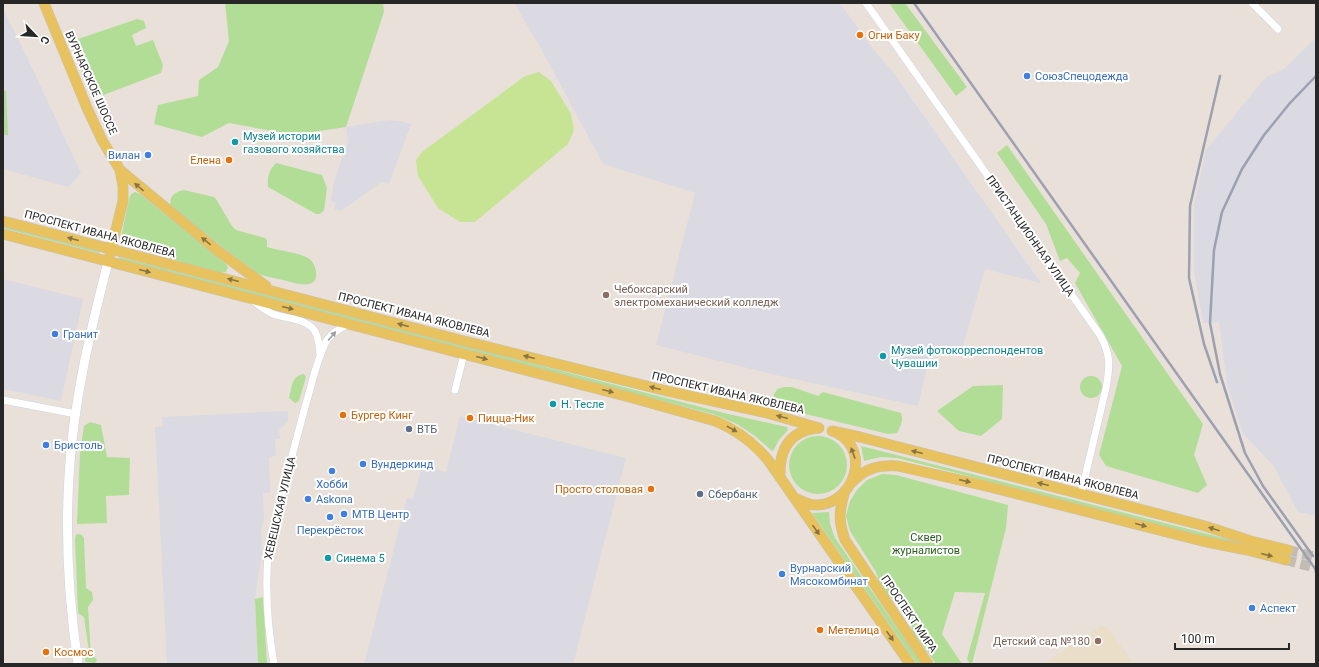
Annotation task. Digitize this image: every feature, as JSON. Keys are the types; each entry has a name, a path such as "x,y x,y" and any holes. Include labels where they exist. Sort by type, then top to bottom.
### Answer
{"main road":[{"name":"ВУРНАРСКОЕ ШОССЕ","path":"44,3 87,108 120,170"},
{"path":"78,664 69,585 69,476 76,414 92,323 123,196 120,170"},
{"path":"120,170 213,246 271,290"},
{"name":"ПРОСПЕКТ ИВАНА ЯКОВЛЕВА","path":"3,221 460,340 667,391 767,413 819,428"},
{"path":"3,234 630,397 728,426 749,440 763,454 910,664"},
{"path":"780,477 781,457 788,442 803,431 819,428 832,431 847,441 852,448 856,458 856,466 848,487 840,497 832,502 814,505 794,498"},
{"name":"ПРОСПЕКТ ИВАНА ЯКОВЛЕВА","path":"832,431 1205,526 1287,555 1247,550 1202,541 905,467 886,465 866,470 848,487"},
{"name":"ПРОСПЕКТ МИРА","path":"848,487 839,512 841,530 845,540 928,664"}],"street":[{"name":"ПРИСТАНЦИОННАЯ УЛИЦА","path":"866,3 1096,329 1106,347 1109,366 1106,388 1080,494"},
{"path":"1252,3 1278,29"},
{"path":"250,299 274,314 309,325 315,330 320,355"},
{"path":"320,355 333,332 350,324"},
{"path":"455,390 464,354"},
{"name":"ХЕВЕШСКАЯ УЛИЦА","path":"274,664 269,624 267,575 268,554 280,499 320,355"},
{"path":"3,400 76,414"}],"shaded area":[{"path":"514,3 840,3 873,49 893,72 1041,283 985,269 961,353 932,346 918,406 771,374 656,345 695,193 603,164 539,45"},
{"path":"3,9 81,173 68,187 3,169"},
{"path":"1316,38 1316,516 1298,512 1273,465 1243,434 1227,384 1219,322 1203,323 1194,271 1194,205 1206,150 1266,77 1284,69"},
{"path":"389,120 411,124 389,184 382,182 341,211 334,209 336,203 331,201 334,181 348,142 346,127"},
{"path":"3,279 83,299 61,401 3,389"},
{"path":"288,411 288,421 279,430 280,439 275,439 276,456 269,457 270,493 263,493 264,519 261,531 262,552 255,599 258,664 167,664 155,427 163,427 162,417"},
{"path":"460,416 626,458 573,664 364,664 407,498 413,499 422,466 446,472"},
{"name":"Детский сад №180","path":"1101,626 1108,628 1134,664 1043,664"}],"green space":[{"path":"225,3 383,3 384,12 346,127 299,134 272,131 229,123 202,137 154,124 158,105 198,96 199,80 218,67 229,41"},
{"path":"889,3 905,3 967,87 956,96"},
{"path":"137,19 144,21 146,28 132,35 136,46 153,40 163,65 161,73 101,96 91,94 73,47 78,39"},
{"path":"539,72 551,81 571,114 574,130 568,144 475,222 460,222 438,208 418,176 416,160 422,152 525,76"},
{"path":"3,91 6,91 8,135 3,135"},
{"path":"1007,145 1203,424 1194,455 1207,485 1198,493 1106,466 1099,455 1122,366 1075,283 1080,273 1067,258 1060,261 1046,224 997,153"},
{"path":"276,163 322,175 327,188 324,210 320,214 316,214 268,187 269,174"},
{"path":"184,190 214,197 236,230 265,238 267,240 267,247 304,256 310,259 314,264 316,271 316,278 314,282 310,284 299,284 268,277 254,272 171,207 171,197"},
{"path":"135,192 140,194 225,263 228,267 226,272 219,273 127,245 123,240 122,233 129,199 131,194"},
{"path":"3,225 100,251 99,253 3,228"},
{"path":"119,257 724,413 787,427 788,430 779,440 773,451 755,436 737,424 713,414 119,260"},
{"path":"304,374 306,377 299,401 295,403 289,398 292,386 297,377"},
{"path":"1091,376 1099,379 1102,387 1099,395 1091,398 1083,395 1080,387 1083,379"},
{"path":"1003,385 1002,419 981,436 959,431 937,411 973,386"},
{"path":"792,387 818,396 823,392 901,413 902,418 899,429 897,433 888,434 781,408 775,403 774,396 778,389"},
{"path":"90,422 101,425 107,457 130,458 129,495 106,496 107,523 77,524 80,453 84,426"},
{"path":"818,436 829,438 842,449 845,454 847,465 845,476 834,489 829,492 818,494 807,492 794,481 791,476 789,465 791,454 802,441 807,438"},
{"path":"861,446 1287,554 1286,557 897,458 881,457 864,461"},
{"name":"Сквер журналистов","path":"882,474 896,475 1008,505 1006,528 972,664 970,664 967,659 985,593 955,592 942,634 962,664 936,664 912,631 911,622 896,601 887,595 880,584 876,572 850,531 846,516 850,501 857,490 867,480"},
{"path":"829,512 830,524 835,538 922,664 917,664 812,513"},
{"path":"76,535 82,535 84,538 86,588 92,592 93,600 88,607 91,655 97,659 94,663 86,662 85,659 89,652 84,617 78,613 75,539"},
{"path":"263,597 267,664 258,664 255,599"}],"tunnel":[{"path":"1288,550 1316,557"},
{"path":"1286,560 1316,568"}],"railway":[{"path":"914,3 1316,570"},
{"path":"1217,382 1204,344 1189,278 1190,206 1220,76"},
{"path":"1313,556 1263,486 1245,453 1220,374 1210,323 1214,250 1222,212 1242,169 1264,135 1290,103 1316,76"}],"place":[{"name":"Огни Баку","path":"860,35"},
{"name":"СоюзСпецодежда","path":"1027,76"},
{"name":"Музей истории газового хозяйства","path":"235,142"},
{"name":"Вилан","path":"148,155"},
{"name":"Елена","path":"229,160"},
{"name":"Чебоксарский электромеханический колледж","path":"606,295"},
{"name":"Гранит","path":"55,334"},
{"name":"Музей фотокорреспондентов Чувашии","path":"883,356"},
{"name":"Н. Тесле","path":"553,404"},
{"name":"Бургер Кинг","path":"343,415"},
{"name":"Пицца-Ник","path":"470,418"},
{"name":"ВТБ","path":"409,429"},
{"name":"Бристоль","path":"46,445"},
{"name":"Вундеркинд","path":"363,464"},
{"name":"Хобби","path":"332,471"},
{"name":"Просто столовая","path":"651,489"},
{"name":"Сбербанк","path":"700,494"},
{"name":"Askona","path":"308,499"},
{"name":"МТВ Центр","path":"344,514"},
{"name":"Перекрёсток","path":"330,517"},
{"name":"Синема 5","path":"328,558"},
{"name":"Вурнарский Мясокомбинат","path":"782,574"},
{"name":"Аспект","path":"1252,608"},
{"name":"Метелица","path":"820,630"},
{"name":"Детский сад №180","path":"1098,641"},
{"name":"Космос","path":"46,652"}]}
